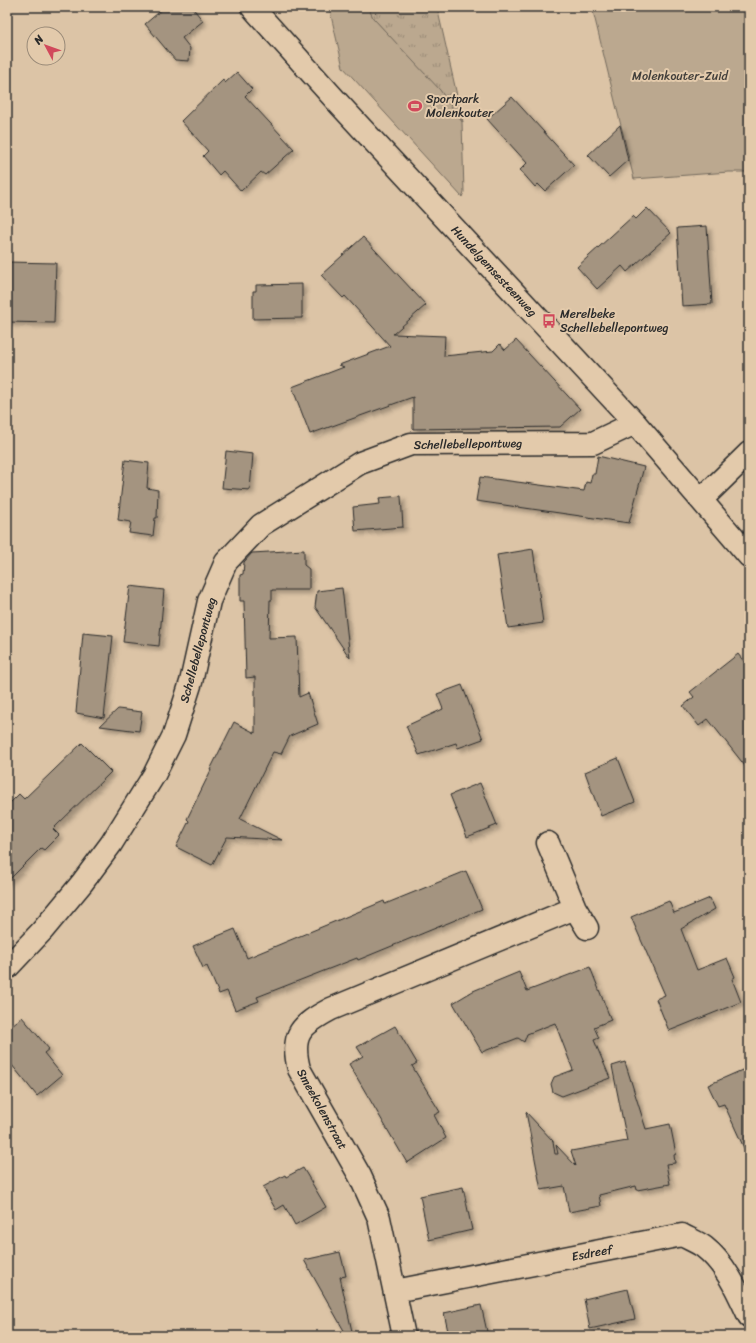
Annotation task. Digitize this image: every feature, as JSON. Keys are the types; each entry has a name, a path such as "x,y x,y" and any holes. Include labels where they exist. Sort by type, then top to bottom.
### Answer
{"street":[{"name":"Hundelgemsesteenweg","path":"252,7 340,105 635,423 702,499 749,556"},
{"name":"Schellebellepontweg","path":"7,968 42,931 82,883 111,844 154,775 174,735 192,682 209,601 226,562 260,525 360,463 411,444 593,443 635,423"},
{"path":"702,499 749,453"},
{"path":"548,843 575,908 587,928"},
{"name":"Smeekolenstraat","path":"404,1336 376,1211 360,1176 299,1069 294,1051 298,1034 311,1019 331,1009 575,908"},
{"name":"Esdreef","path":"395,1291 682,1235 704,1247 720,1264 737,1288 749,1316"}],"green space":[{"name":"Sportpark Molenkouter","path":"329,7 368,7 373,18 440,90 462,122 464,192 462,197 343,67"},
{"path":"368,7 437,7 463,122 440,91 373,18"},
{"name":"Molenkouter-Zuid","path":"592,7 749,7 749,172 729,172 634,179"}],"building":[{"path":"165,7 192,7 203,21 182,38 190,48 189,61 175,60 145,24"},
{"path":"237,72 252,89 245,96 294,149 265,175 261,172 241,191 223,171 219,175 203,156 208,151 181,121 223,80 225,83"},
{"path":"512,97 574,165 545,191 538,184 535,187 520,170 527,163 487,119"},
{"path":"620,125 628,160 609,177 588,155"},
{"path":"647,208 671,233 627,272 622,266 597,289 577,267 633,216 636,219"},
{"path":"707,226 712,304 682,306 677,228"},
{"path":"363,237 426,305 393,334 445,336 444,356 493,351 500,344 505,350 516,340 580,409 560,427 413,429 413,397 310,434 292,387 344,367 339,365 390,346 345,296 343,298 321,275"},
{"path":"7,262 56,263 54,323 7,322"},
{"path":"302,284 302,318 253,319 253,291 256,291 256,285"},
{"path":"226,451 253,454 250,490 222,488"},
{"path":"598,456 644,467 629,523 476,501 480,477 584,491 586,482 590,483 592,474 595,474"},
{"path":"125,460 149,463 147,488 158,490 157,518 155,518 153,536 129,533 131,522 118,520"},
{"path":"401,496 403,527 355,531 353,507 380,504 379,498"},
{"path":"533,549 543,623 508,628 497,555"},
{"path":"304,550 304,565 309,569 309,590 272,590 272,600 270,600 269,638 297,637 299,697 308,693 318,724 290,736 281,754 273,752 240,819 282,840 227,837 212,865 176,847 189,821 187,819 234,722 255,733 255,677 246,678 244,601 240,601 240,575 243,574 244,562 252,553"},
{"path":"130,586 164,590 159,646 123,642"},
{"path":"342,588 350,658 315,607 317,591"},
{"path":"83,633 113,636 104,718 76,713"},
{"path":"738,654 749,668 749,771 708,719 699,726 683,706 694,697 690,692"},
{"path":"462,685 483,739 458,748 456,743 419,755 406,726 443,709 437,694"},
{"path":"118,709 142,712 139,731 100,726"},
{"path":"82,743 111,772 53,829 59,835 44,850 41,848 7,882 7,806 19,794 24,799"},
{"path":"618,758 635,802 601,816 585,772"},
{"path":"480,783 497,825 467,837 450,795"},
{"path":"466,871 482,909 358,960 357,958 257,997 259,1001 235,1010 227,991 219,994 207,966 203,968 193,946 235,929 247,958 384,901 385,904"},
{"path":"710,898 715,909 681,929 697,970 727,958 735,977 732,979 741,1002 669,1031 656,999 665,995 631,917 669,901 674,913"},
{"path":"590,967 611,1020 594,1027 599,1038 594,1040 610,1078 562,1096 553,1092 551,1084 554,1077 573,1070 555,1023 527,1034 524,1042 518,1038 482,1052 453,1003 473,991 519,972 527,991"},
{"path":"22,1017 49,1049 44,1053 62,1075 37,1096 7,1059 7,1029"},
{"path":"395,1026 417,1063 412,1066 440,1112 434,1115 446,1138 407,1163 349,1064 363,1056 357,1047"},
{"path":"625,1062 646,1129 670,1124 676,1154 674,1155 675,1163 666,1164 670,1184 637,1190 636,1186 599,1195 601,1206 569,1212 564,1186 541,1190 526,1112 553,1141 555,1154 558,1154 556,1145 576,1166 571,1151 627,1141 612,1066"},
{"path":"749,1067 749,1159 724,1104 718,1106 708,1085"},
{"path":"303,1168 326,1207 295,1225 284,1205 276,1210 263,1187 285,1175 286,1177"},
{"path":"463,1187 472,1230 429,1240 420,1196"},
{"path":"340,1252 346,1276 340,1277 353,1336 347,1336 304,1260"},
{"path":"628,1289 635,1319 590,1329 584,1299"},
{"path":"481,1305 488,1336 449,1336 444,1313"}],"place":[{"name":"Sportpark Molenkouter","path":"415,106"},
{"name":"Merelbeke Schellebellepontweg","path":"549,321"}]}
